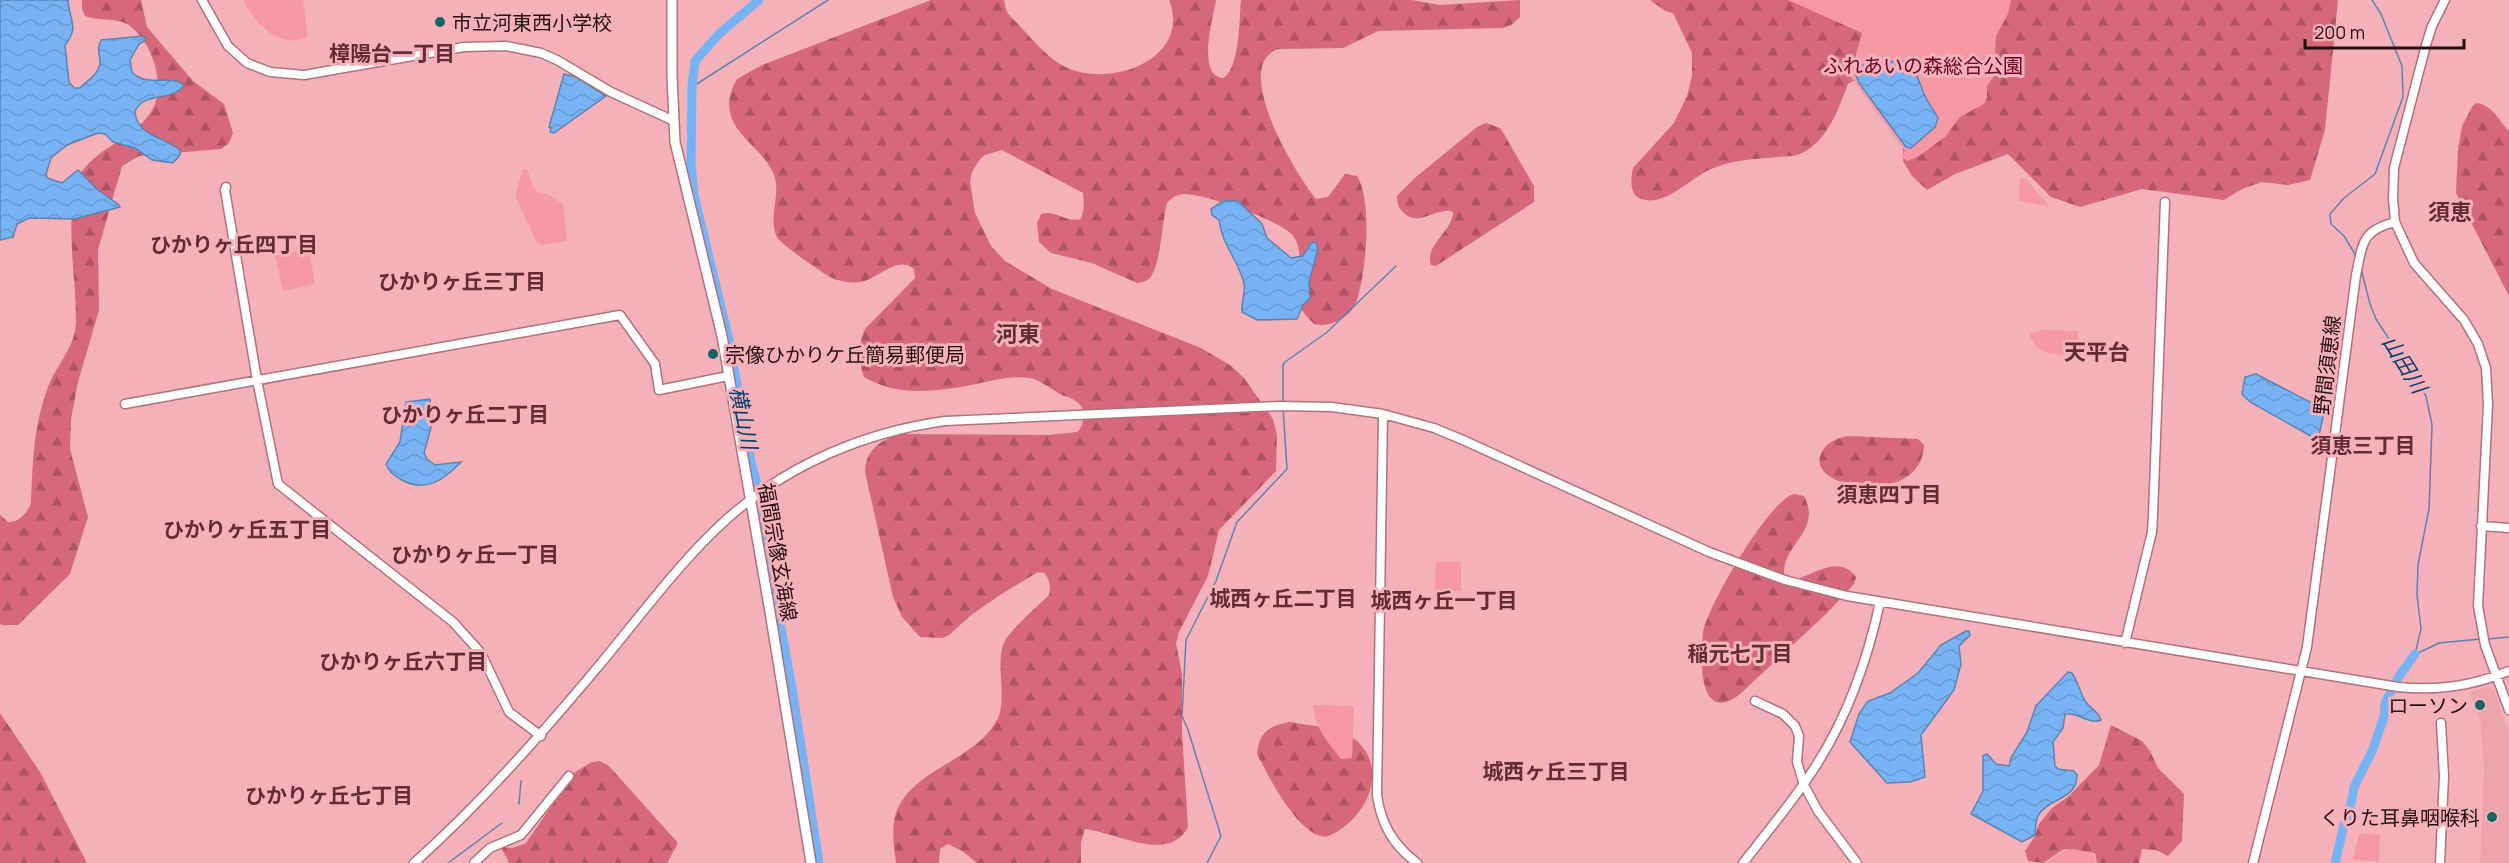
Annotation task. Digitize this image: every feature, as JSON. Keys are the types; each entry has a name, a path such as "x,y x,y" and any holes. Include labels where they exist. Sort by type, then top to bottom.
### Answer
{"main road":[{"name":"福間宗像玄海線","path":"672,0 675,142 682,180 714,304 728,376 811,863"}],"street":[{"path":"202,0 215,27 228,46 247,63 270,72 304,75 464,47 506,46 541,53 557,60 611,92 674,121"},
{"path":"2445,0 2432,26 2426,45 2394,168 2395,222 2414,263 2464,320 2484,361 2488,404 2478,584 2479,622 2509,710"},
{"path":"226,187 257,380 278,484 453,622 481,653 509,712 541,736"},
{"path":"2125,643 2152,532 2165,202"},
{"name":"野間須恵線","path":"2253,863 2302,672 2311,622 2357,272 2369,233 2373,229 2395,222"},
{"path":"125,404 620,315 655,364 659,390 728,376"},
{"path":"414,863 474,808 541,736 693,553 750,500 790,473 827,454 894,430 945,421 1280,406 1332,407 1383,414 1418,423 1453,436 1709,552 1750,568 1808,586 1880,602 2398,687 2437,690 2457,687 2509,672"},
{"path":"1383,414 1377,795 1381,815 1389,834 1403,852 1417,863"},
{"path":"2481,526 2509,528"},
{"path":"1743,863 1804,784 1828,745 1848,705 1868,650 1880,602"},
{"path":"1755,701 1783,714 1795,726 1799,736 1797,762 1804,784 1818,811 1857,863"},
{"path":"2440,863 2444,776 2441,723"},
{"path":"474,863 489,848 521,835 569,776"}],"shaded area":[{"path":"2488,687 2494,690 2509,732 2509,863 2480,863 2484,769 2480,718 2469,692"}],"green space":[{"path":"82,0 141,0 147,27 193,81 224,104 233,133 229,143 221,149 139,156 122,166 98,250 99,310 78,382 71,419 70,449 88,517 70,574 18,625 2,625 0,624 0,515 8,522 19,519 31,503 32,472 39,416 48,387 70,347 75,330 76,306 71,232 74,187 83,170 95,158 148,117 155,103 158,85 153,59 139,34 121,21 85,16"},
{"path":"243,0 303,0 308,36 298,40 278,37 261,25"},
{"path":"931,0 1004,0 1010,16 1060,64 1086,73 1106,74 1126,71 1144,63 1159,52 1169,38 1173,20 1169,0 1216,0 1208,58 1215,75 1224,78 1229,72 1236,53 1241,0 1412,0 1440,5 1520,0 1520,17 1511,25 1503,28 1378,31 1343,48 1278,49 1265,59 1261,76 1264,98 1272,121 1295,168 1316,199 1328,197 1345,174 1357,176 1362,188 1366,238 1360,290 1356,303 1349,313 1338,321 1326,325 1314,324 1301,308 1298,297 1300,262 1298,245 1294,237 1287,230 1259,216 1193,195 1183,194 1172,198 1167,203 1154,271 1150,278 1137,283 1092,263 1051,253 1039,242 1037,223 1041,214 1051,213 1070,219 1081,219 1084,207 1083,193 1002,150 985,155 972,172 970,182 975,213 991,246 1005,261 1052,289 1201,348 1230,365 1244,378 1273,419 1277,435 1276,471 1219,530 1208,576 1179,632 1176,643 1182,674 1182,732 1188,827 1180,838 1169,843 1156,845 1142,843 1085,829 1081,843 1081,863 977,863 962,851 948,844 940,849 939,863 896,863 894,825 896,813 904,798 916,785 975,745 988,733 1001,710 1003,645 1016,626 1049,595 1050,586 1044,573 1038,572 970,616 949,635 943,638 920,637 902,617 893,597 865,472 868,457 880,443 899,434 1048,435 1077,432 1083,422 1083,411 1075,400 1030,378 1005,378 953,388 914,391 888,387 864,377 860,353 865,329 915,278 914,269 902,264 864,281 844,281 832,278 820,271 780,241 774,223 775,178 761,155 734,123 730,111 730,96 737,79 762,65"},
{"path":"1650,0 2338,0 2325,130 2310,180 2288,185 2262,182 2242,189 2224,200 2142,189 2080,207 2051,197 2008,154 1955,174 1927,190 1912,176 1903,161 1903,148 1882,76 1848,84 1826,131 1813,146 1801,154 1725,164 1701,174 1676,192 1657,200 1639,198 1632,188 1633,168 1674,123 1687,96 1692,76 1692,53 1673,13 1665,11"},
{"name":"ふれあいの森総合公園","path":"1788,0 2011,0 2008,14 1996,36 1994,76 1987,86 1987,98 1984,104 1960,117 1945,137 1919,156 1907,161 1901,156 1905,151 1850,76 1862,33"},
{"path":"2476,103 2491,110 2509,131 2509,296 2456,193 2458,149 2462,126"},
{"path":"1486,123 1500,128 1504,134 1534,186 1534,202 1436,266 1431,265 1431,251 1448,226 1453,213 1445,211 1421,218 1410,217 1400,208 1397,196 1416,177 1477,127"},
{"path":"523,169 527,169 538,193 547,194 563,204 567,241 542,245 536,241 515,196"},
{"path":"2020,178 2026,179 2050,207 2019,201"},
{"path":"309,249 315,284 283,291 275,255"},
{"path":"2042,330 2078,331 2078,355 2042,351 2033,342 2030,334"},
{"path":"1851,436 1918,439 1924,445 1918,465 1904,479 1884,485 1863,487 1843,483 1828,475 1820,464 1823,450 1832,441"},
{"path":"1794,494 1804,496 1808,508 1808,519 1806,528 1786,563 1784,573 1788,579 1839,566 1848,569 1856,577 1854,584 1826,614 1740,694 1726,702 1716,702 1709,696 1702,672 1703,633 1707,620 1727,579 1755,534 1783,501"},
{"path":"1436,562 1461,562 1461,591 1435,591"},
{"path":"1313,705 1354,706 1352,758 1341,759 1327,740 1316,721"},
{"path":"0,713 40,772 87,863 0,863"},
{"path":"1290,722 1334,730 1350,736 1367,754 1372,768 1372,782 1361,809 1351,821 1326,837 1315,834 1295,816 1257,754 1260,740 1267,731 1277,725"},
{"path":"2111,725 2142,741 2158,768 2184,794 2182,841 2168,856 2156,850 2142,849 2139,863 2097,863 2095,853 2064,849 2043,863 2028,861 2025,851 2035,836 2039,824 2052,808 2069,796 2099,765"},
{"path":"599,761 608,765 678,843 667,863 509,863 501,847 513,848 526,843 575,772 592,762"},
{"path":"2359,834 2380,835 2379,861 2353,860"},
{"path":"2074,849 2094,854 2096,863 2047,863 2064,851"}],"water":[{"path":"0,0 68,0 73,28 65,45 69,82 74,88 80,88 98,69 101,40 144,36 146,40 139,44 130,60 132,72 144,79 177,81 183,84 183,87 178,92 145,101 135,111 140,126 180,150 180,155 173,163 152,160 135,148 113,142 105,134 98,133 67,145 51,158 47,178 62,183 78,170 120,207 74,219 29,218 17,224 13,237 0,240"},
{"path":"1895,60 1912,67 1926,99 1938,118 1935,127 1911,148 1906,147 1859,83 1855,72 1861,65 1878,68"},
{"path":"564,74 576,77 606,96 554,133 550,132 549,127"},
{"path":"1223,201 1238,201 1262,224 1267,238 1291,258 1303,256 1311,243 1316,242 1318,249 1309,282 1310,298 1303,305 1297,319 1257,320 1242,312 1244,283 1223,237 1219,220 1212,215 1211,209"},
{"path":"2256,374 2316,405 2324,413 2318,440 2250,402 2242,394 2245,377"},
{"path":"430,399 433,420 424,453 427,459 435,465 461,462 434,483 410,484 390,472 386,464 400,442 406,402"},
{"path":"1969,631 1970,635 1959,646 1961,664 1954,690 1921,735 1925,777 1910,782 1887,783 1850,742 1859,714 1868,701 1890,693 1918,673 1941,645"},
{"path":"2068,672 2072,673 2085,701 2101,720 2092,721 2065,714 2063,728 2053,742 2055,766 2058,769 2074,771 2077,775 2076,783 2072,790 2043,810 2037,818 2035,835 2022,842 1971,814 1983,791 1983,756 1987,754 1996,764 2009,766 2011,758 2027,732 2036,706"}],"waterway":[{"name":"横山川","path":"759,0 720,33 695,61 692,87 691,164 694,195 729,340 751,462 758,488 819,863"},
{"path":"692,87 828,0"},
{"name":"山田川","path":"2356,256 2344,236 2331,224 2330,214 2344,198 2375,174 2403,97 2402,66 2381,14 2372,0"},
{"path":"1283,403 1283,365 1285,362 1326,333 1396,266"},
{"name":"山田川","path":"2361,269 2376,319 2426,396 2432,425 2429,509 2418,565 2417,595 2421,629 2415,654"},
{"path":"1207,863 1221,836 1182,716 1186,640 1216,581 1237,522 1287,469 1283,408"},
{"path":"2488,639 2509,637"},
{"path":"2416,654 2439,643 2481,639"},
{"name":"山田川","path":"2335,863 2344,825 2349,816 2354,787 2373,749 2384,717 2385,703 2399,676 2415,654"},
{"path":"519,804 521,781"},
{"path":"448,863 502,823"}],"place":[{"name":"市立河東西小学校","path":"440,22"},
{"name":"宗像ひかりケ丘簡易郵便局","path":"713,354"},
{"name":"ローソン","path":"2480,705"},
{"name":"くりた耳鼻咽喉科","path":"2492,817"}],"district":[{"name":"樟陽台一丁目","path":"392,53"},
{"name":"須恵","path":"2450,212"},
{"name":"ひかりヶ丘四丁目","path":"234,244"},
{"name":"ひかりヶ丘三丁目","path":"462,281"},
{"name":"河東","path":"1018,334"},
{"name":"天平台","path":"2097,352"},
{"name":"ひかりヶ丘二丁目","path":"465,414"},
{"name":"須恵三丁目","path":"2363,445"},
{"name":"須恵四丁目","path":"1889,494"},
{"name":"ひかりヶ丘五丁目","path":"247,529"},
{"name":"ひかりヶ丘一丁目","path":"475,554"},
{"name":"城西ヶ丘二丁目","path":"1283,598"},
{"name":"城西ヶ丘一丁目","path":"1444,600"},
{"name":"稲元七丁目","path":"1740,653"},
{"name":"ひかりヶ丘六丁目","path":"403,661"},
{"name":"城西ヶ丘三丁目","path":"1556,771"},
{"name":"ひかりヶ丘七丁目","path":"329,795"}]}
